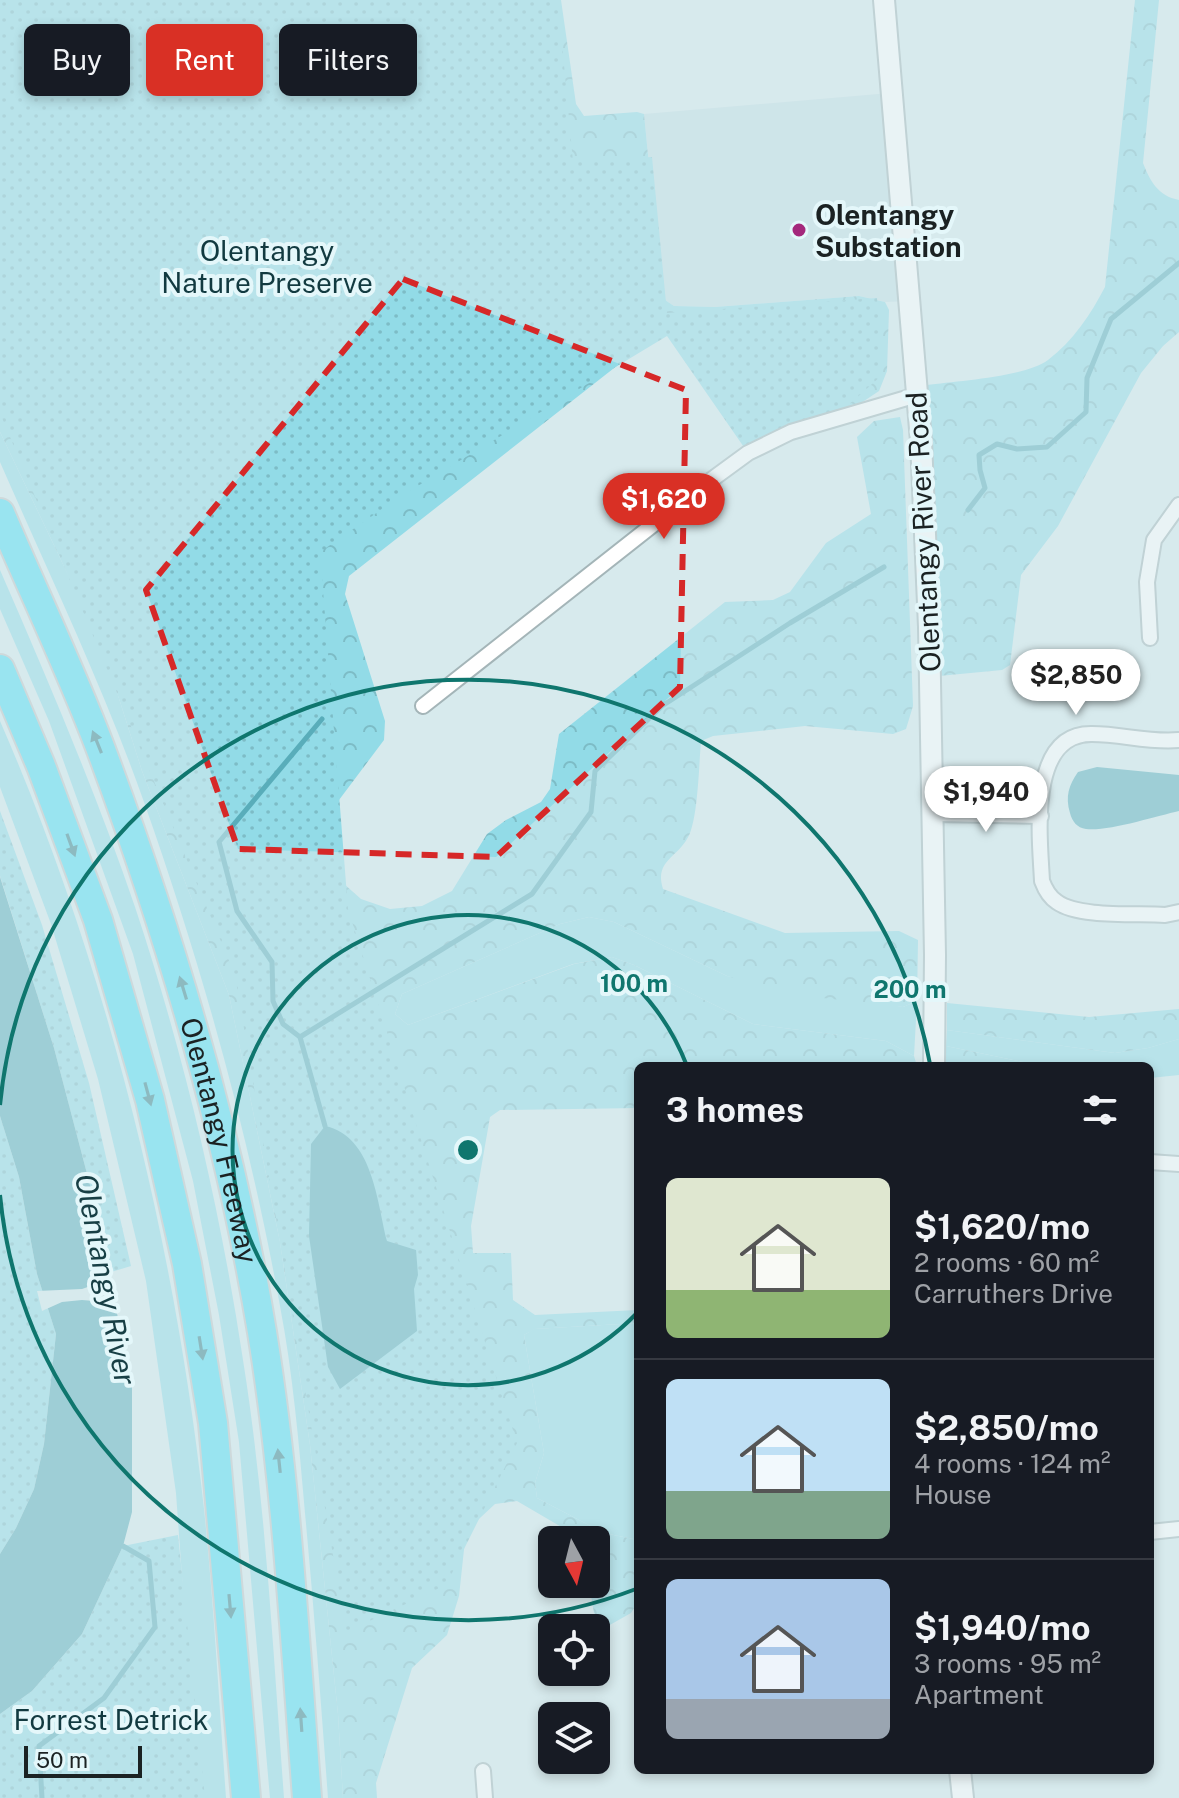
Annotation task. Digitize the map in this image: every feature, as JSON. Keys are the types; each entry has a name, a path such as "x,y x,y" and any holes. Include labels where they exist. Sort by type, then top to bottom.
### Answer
{"highway":[{"name":"Olentangy Freeway","path":"0,513 104,758 156,903 209,1085 262,1333 287,1533 307,1798"},
{"name":"Olentangy Freeway","path":"0,669 41,766 98,920 150,1100 187,1264 213,1423 246,1798"}],"main road":[{"name":"Olentangy River Road","path":"884,0 917,395 929,627 934,1062"},
{"path":"960,1774 963,1798"}],"street":[{"path":"423,706 748,453 791,432 917,395"},
{"path":"1150,638 1147,582 1154,540 1179,505"},
{"path":"1179,740 1145,741 1090,734 1075,736 1064,742 1049,761 1041,797 1042,881 1058,904 1077,910 1165,915 1179,912"},
{"path":"933,804 1041,797"},
{"path":"933,804 1041,816"},
{"path":"1154,1162 1179,1164"},
{"path":"1154,1532 1179,1529"},
{"path":"483,1771 485,1798"}],"highlighted area":[{"path":"403,279 686,390 680,687 496,857 238,849 146,590"}],"shaded area":[{"path":"890,93 908,301 885,302 859,296 715,307 674,306 662,298 644,114"}],"green space":[{"name":"Olentangy Nature Preserve","path":"0,0 561,0 576,104 584,116 644,114 662,298 674,306 715,307 859,296 885,302 889,310 887,371 879,391 843,415 686,339 660,332 349,576 345,594 385,721 384,740 321,824 326,868 361,899 390,909 422,906 452,891 487,834 541,802 550,789 559,734 725,602 773,600 790,592 826,543 871,514 857,437 874,421 900,417 903,430 913,706 906,729 893,734 805,726 713,736 701,741 697,799 691,830 682,846 665,864 661,879 663,889 785,933 899,931 918,940 917,1001 903,1007 796,995 727,976 614,922 589,917 560,924 402,994 395,1014 408,1025 574,964 612,957 753,1024 886,1041 914,1056 916,1062 634,1062 634,1108 500,1110 490,1117 471,1226 473,1253 511,1253 513,1300 535,1315 634,1310 634,1323 535,1329 524,1335 544,1453 535,1483 537,1498 591,1526 560,1526 517,1501 495,1504 466,1531 459,1596 447,1635 412,1668 376,1783 377,1798 343,1798 338,1714 310,1445 280,1242 229,995 142,771 103,648 0,432"},
{"name":"Olentangy Nature Preserve","path":"0,0 558,0 573,162 652,157 667,313 877,298 882,375 832,420 748,453 667,336 401,496 320,552 348,909 517,1443 446,1585 346,1632 235,975 0,413"},
{"path":"1135,0 1159,0 1143,163 1156,187 1179,200 1179,332 1141,373 1058,526 1021,575 1010,665 1002,670 939,676 927,385 990,377 1037,366 1065,344 1100,297 1105,287"},
{"path":"0,432 103,648 142,771 229,995 280,1242 310,1445 338,1714 343,1798 328,1798 292,1383 268,1242 239,1115 204,988 144,802 93,673 0,462"},
{"path":"0,570 71,737 120,864 153,962 199,1131 234,1303 251,1414 268,1579 284,1798 270,1798 239,1442 193,1181 133,954 49,721 0,609"},
{"path":"0,721 73,910 104,1008 155,1207 175,1308 204,1509 226,1798 198,1798 176,1493 146,1281 98,1079 51,924 0,787"},
{"path":"0,811 42,925 89,1083 131,1266 108,1273 91,1189 54,1048 0,876"},
{"path":"589,917 614,922 727,976 903,1007 917,1001 914,1056 886,1041 753,1024 612,957 573,964 408,1025 395,1014 402,994 560,924"},
{"path":"947,1003 1089,1017 1179,1009 1179,1039 1115,1053 947,1030"},
{"path":"947,1030 1115,1053 1179,1039 1179,1075 1154,1078 1154,1062 1023,1062 946,1046"},
{"path":"946,1046 1023,1062 945,1062"},
{"path":"0,1116 19,1177 37,1274 56,1334 44,1444 34,1489 0,1554"},
{"path":"634,1323 634,1539 610,1534 610,1526 591,1526 537,1498 535,1483 544,1453 524,1335 534,1329"},
{"name":"Olentangy Nature Preserve","path":"610,1534 634,1539 634,1608 610,1625 610,1614 594,1613 591,1598 610,1598"},
{"name":"Forrest Detrick","path":"178,1535 205,1798 0,1798 0,1714 32,1691 82,1634 123,1546"}],"water":[{"path":"1097,767 1179,775 1179,811 1106,828 1080,827 1071,816 1069,791 1078,772"},
{"name":"Olentangy River","path":"0,877 54,1048 91,1189 132,1385 132,1512 123,1546 82,1634 32,1691 0,1714 0,1554 34,1489 44,1444 56,1334 37,1274 19,1177 0,1116"},
{"path":"325,1126 341,1132 363,1156 376,1190 387,1241 416,1250 418,1275 414,1289 417,1331 340,1389 328,1367 309,1236 311,1144"}],"pier":[{"path":"113,1278 118,1303 62,1302 42,1311 37,1291 82,1289"}],"waterway":[{"path":"968,510 985,488 979,455 997,444 1017,449 1047,447 1086,412 1087,378 1111,319 1179,263"},
{"path":"300,1037 532,894 591,812 595,771 662,706 790,623 884,567"},
{"path":"322,719 219,842 237,911 272,962 273,1001 283,1024 300,1037 325,1126"},
{"path":"42,1798 39,1746 104,1698 155,1627 149,1561 123,1546"}],"place":[{"name":"Olentangy Substation","path":"799,230"}]}
